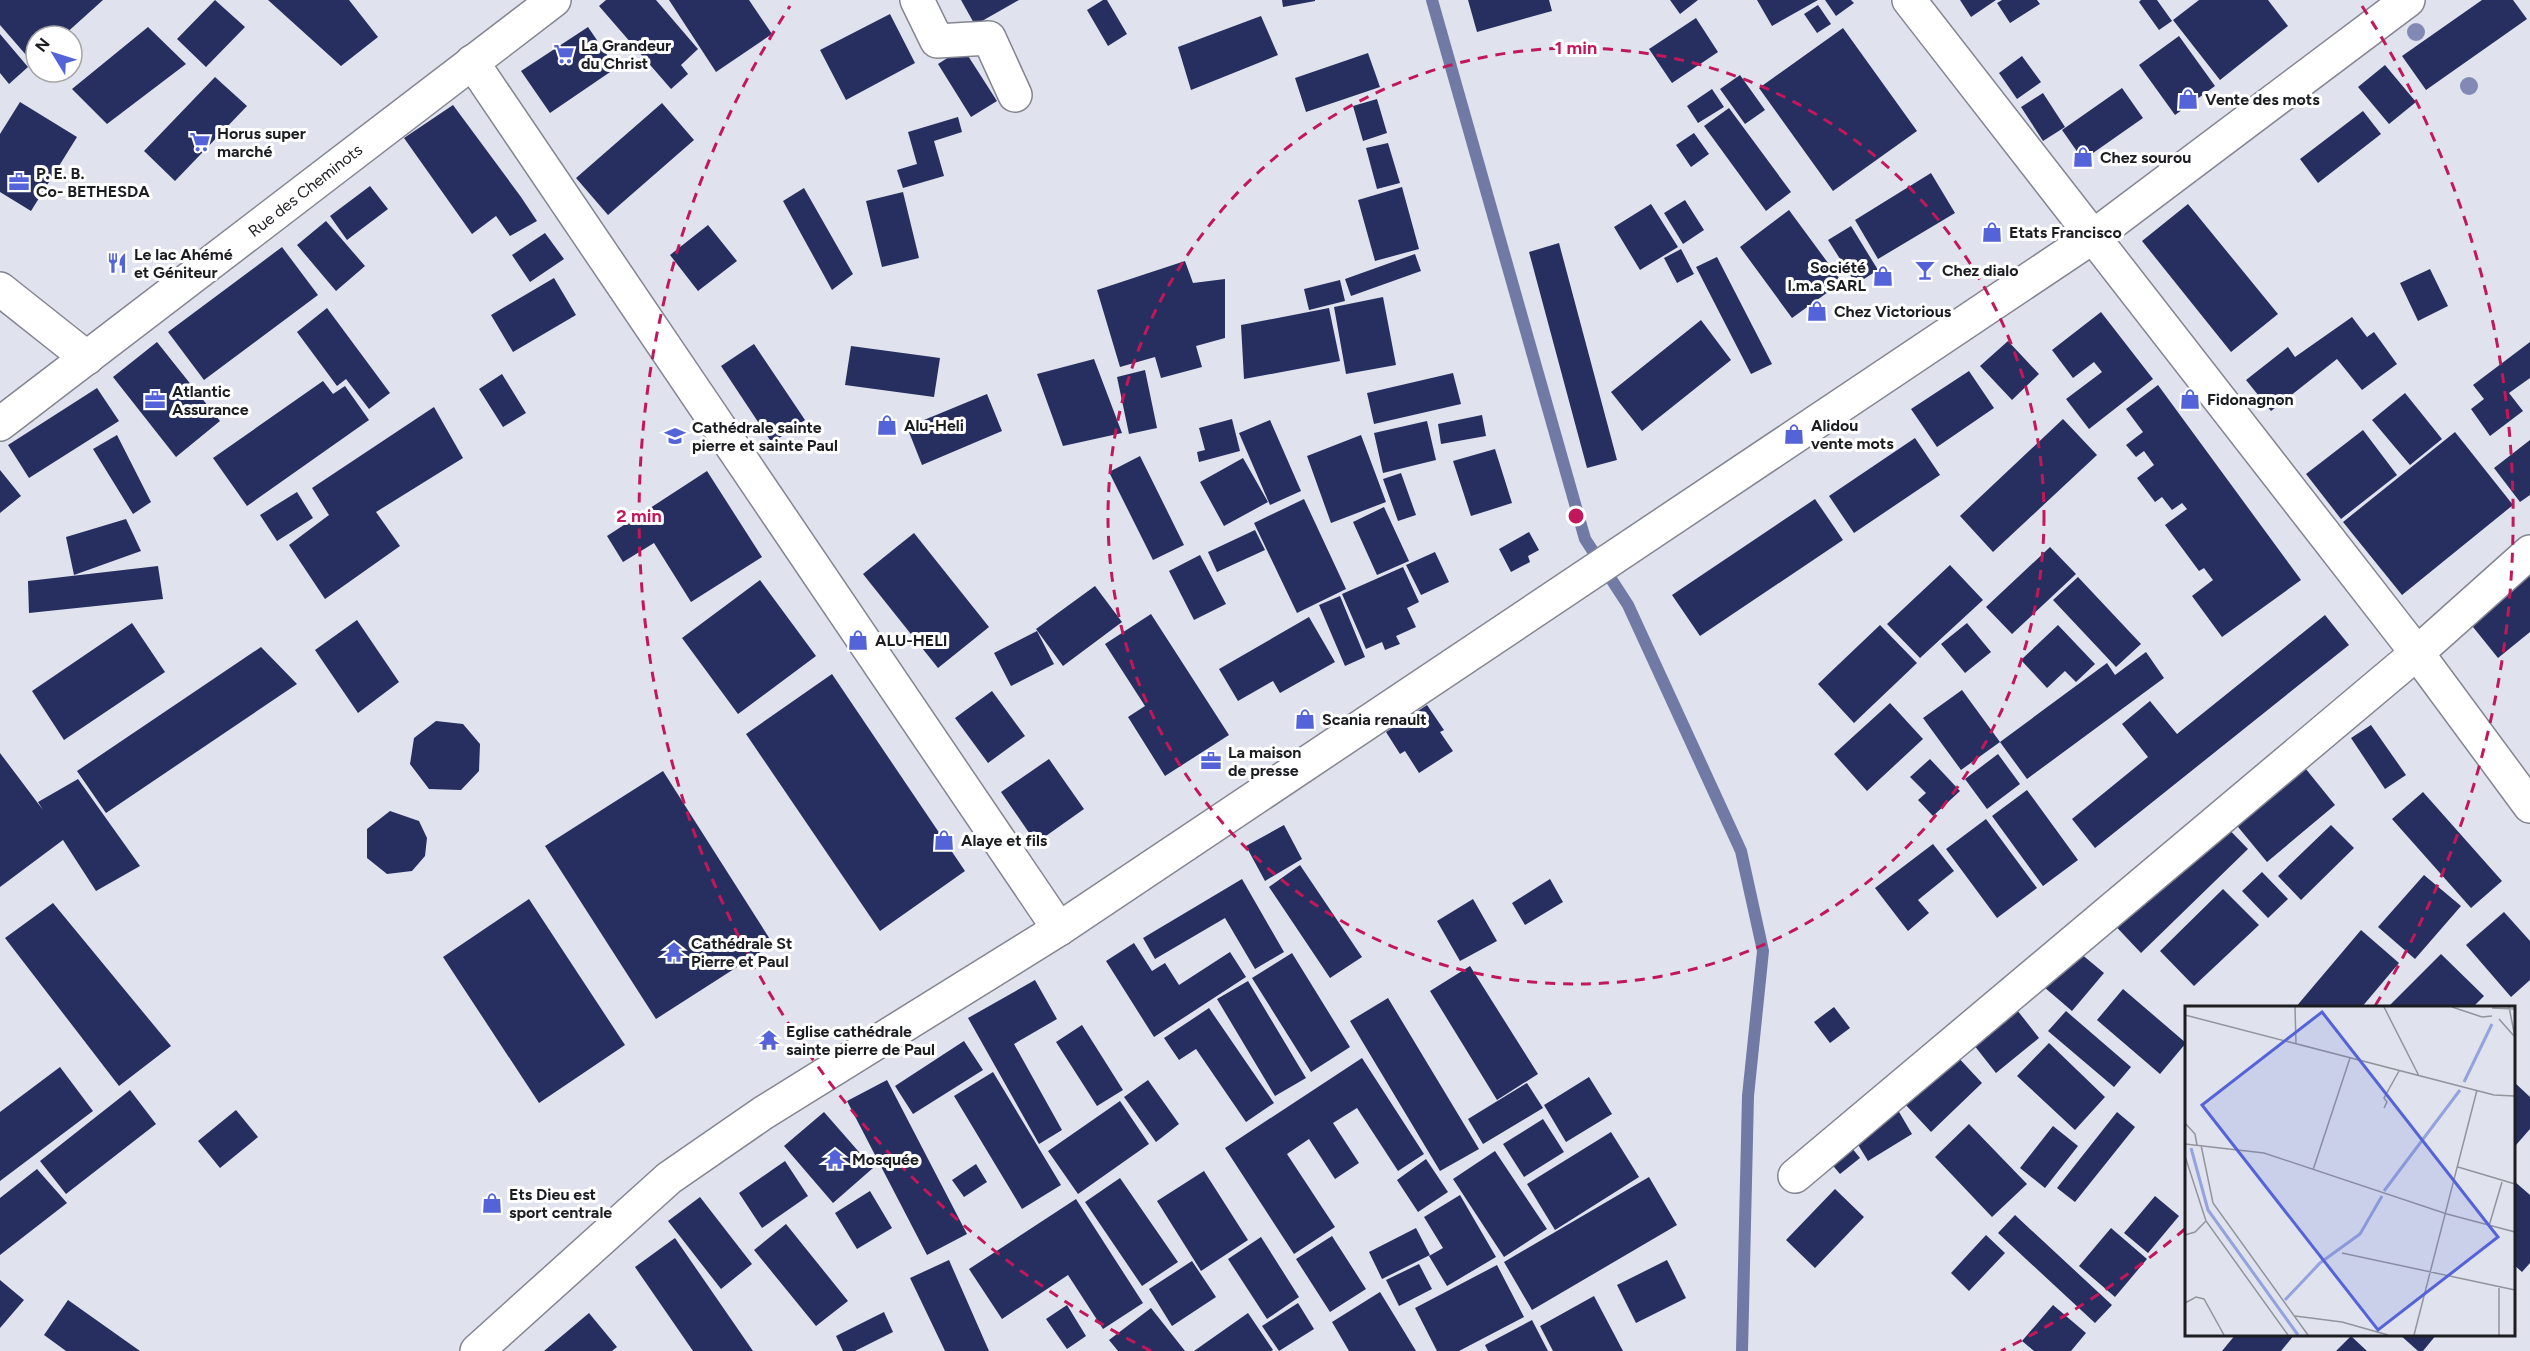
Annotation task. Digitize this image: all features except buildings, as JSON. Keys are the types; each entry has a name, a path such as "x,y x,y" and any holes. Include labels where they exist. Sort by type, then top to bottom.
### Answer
{"street":[{"name":"Rue des Cheminots","path":"0,424 554,0"},
{"path":"917,0 937,41 988,38 1015,95"},
{"path":"1909,0 2417,653 2530,806"},
{"path":"477,1351 669,1178 763,1113 1059,929 2094,236 2406,0"},
{"path":"472,62 1059,929"},
{"path":"0,289 87,358"},
{"path":"1795,1176 2417,653 2530,552"}],"waterway":[{"path":"1432,0 1585,539 1628,605 1741,851 1763,951 1748,1096 1742,1351"}],"place":[{"name":"La Grandeur du Christ","path":"564,54"},
{"name":"Vente des mots","path":"2188,99"},
{"name":"Horus super marché","path":"200,142"},
{"name":"Chez sourou","path":"2083,157"},
{"name":"P. E. B. Co- BETHESDA","path":"19,182"},
{"name":"Etats Francisco","path":"1992,232"},
{"name":"Le lac Ahémé et Géniteur","path":"117,263"},
{"name":"Chez dialo","path":"1925,270"},
{"name":"Société l.m.a SARL","path":"1883,276"},
{"name":"Chez Victorious","path":"1817,311"},
{"name":"Fidonagnon","path":"2190,399"},
{"name":"Atlantic Assurance","path":"155,400"},
{"name":"Alu-Heli","path":"887,425"},
{"name":"Alidou vente mots","path":"1794,434"},
{"name":"Cathédrale sainte pierre et sainte Paul","path":"675,436"},
{"name":"ALU-HELI","path":"858,640"},
{"name":"Scania renault","path":"1305,719"},
{"name":"La maison de presse","path":"1211,761"},
{"name":"Alaye et fils","path":"944,840"},
{"name":"Cathédrale St Pierre et Paul","path":"674,952"},
{"name":"Eglise cathédrale sainte pierre de Paul","path":"769,1040"},
{"name":"Mosquée","path":"835,1159"},
{"name":"Ets Dieu est sport centrale","path":"492,1203"}]}
